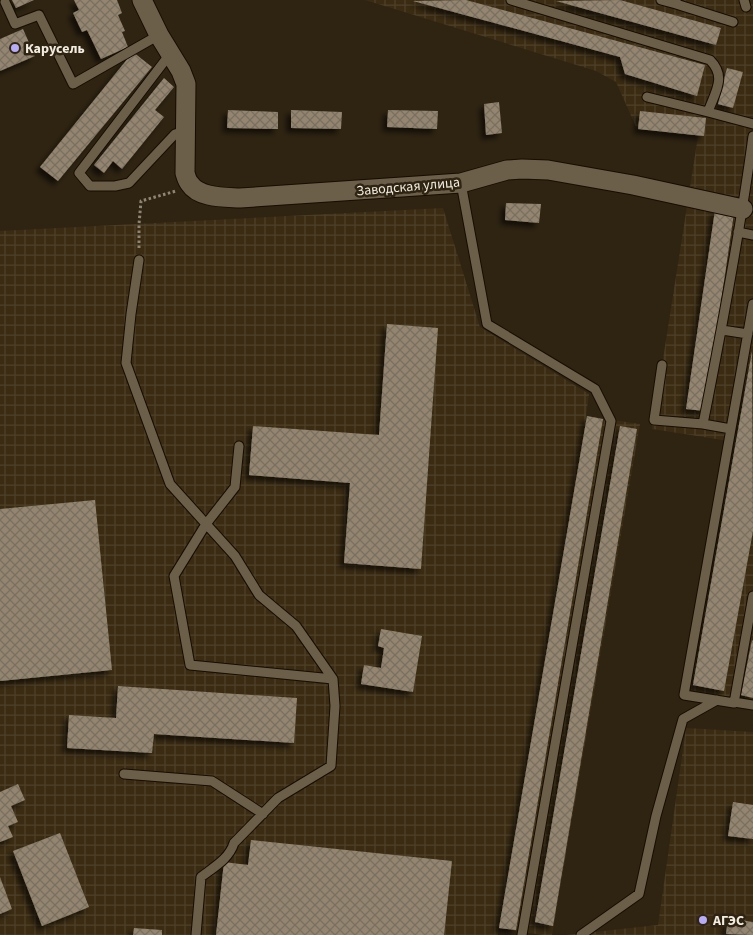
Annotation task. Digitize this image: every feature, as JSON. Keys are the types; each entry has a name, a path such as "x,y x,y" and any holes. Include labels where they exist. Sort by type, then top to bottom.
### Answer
{"street":[{"path":"142,0 159,35 181,71 186,84 185,172 190,185"},
{"name":"Заводская улица","path":"190,185 198,191 213,196 240,198 461,183 508,170 548,170 633,185 743,209"}],"lane":[{"path":"511,0 710,60 718,67 720,77 708,112"},
{"path":"661,0 676,2 733,22"},
{"path":"3,2 15,24 39,15 73,84 159,35"},
{"path":"170,54 78,173 90,186 115,186 129,183 174,134 185,131"},
{"path":"647,98 753,124"},
{"path":"703,424 722,330 743,209 753,136"},
{"path":"461,183 487,324 595,389 611,421 522,935"},
{"path":"738,232 753,235"},
{"path":"139,260 126,363 170,484 235,556 259,595 296,626 333,679 335,706 330,766 278,798 234,843 231,852 216,866 201,876 196,935"},
{"path":"753,304 684,695 753,705"},
{"path":"722,330 748,334"},
{"path":"662,366 654,420 703,424 731,429"},
{"path":"239,446 235,487 206,524 174,576 190,665 333,679"},
{"path":"734,702 753,596"},
{"path":"581,935 639,894 656,816 683,719 717,700"},
{"path":"124,774 212,781 263,814"}],"path":[{"path":"139,260 141,201 190,185"}],"shaded area":[{"path":"365,0 753,0 753,706 683,696 729,441 652,429 698,136 637,129 616,82 596,71"},
{"path":"443,208 480,327 589,394 586,416 640,424 552,935 499,928 498,935 0,935 0,231"},
{"path":"686,728 753,732 753,935 566,935 658,925"}],"building":[{"path":"12,0 34,0 16,8"},
{"path":"74,0 117,0 122,13 118,15 125,31 122,32 128,47 101,59 87,30 82,32 73,13 79,10"},
{"path":"466,0 705,65 697,96 625,74 620,57 413,1"},
{"path":"620,0 721,28 716,45 556,1"},
{"path":"23,29 35,56 0,71 0,39"},
{"path":"133,52 152,67 58,181 40,167"},
{"path":"727,68 743,72 733,108 718,104"},
{"path":"164,78 174,87 155,110 164,117 122,169 113,161 104,173 94,165"},
{"path":"499,102 502,133 486,135 484,104"},
{"path":"228,110 278,112 278,129 227,128"},
{"path":"291,110 342,112 341,129 291,128"},
{"path":"388,110 438,111 437,129 387,127"},
{"path":"640,111 706,118 704,136 638,129"},
{"path":"506,203 541,204 539,223 505,220"},
{"path":"715,210 734,213 705,411 686,409"},
{"path":"387,324 438,328 421,569 344,563 350,483 249,475 253,426 379,435"},
{"path":"752,351 753,531 724,691 693,685"},
{"path":"587,416 603,419 516,930 499,928"},
{"path":"620,426 637,429 553,926 535,922"},
{"path":"95,500 112,670 0,681 0,509"},
{"path":"381,629 422,636 413,692 361,684 364,665 381,668 384,648 378,646"},
{"path":"753,641 753,698 741,695"},
{"path":"118,686 297,698 294,743 154,734 152,753 67,748 69,715 116,718"},
{"path":"18,784 25,800 11,806 18,822 8,826 13,837 0,842 0,792"},
{"path":"733,802 753,805 753,839 728,836"},
{"path":"60,833 89,907 42,926 13,851"},
{"path":"251,840 452,861 444,935 216,935 224,862 248,865"},
{"path":"0,877 12,909 0,914"},
{"path":"728,918 753,922 753,935 726,934"},
{"path":"134,928 162,930 162,935 133,935"}],"place":[{"name":"Карусель","path":"15,48"},
{"name":"АГЭС","path":"703,920"}]}
